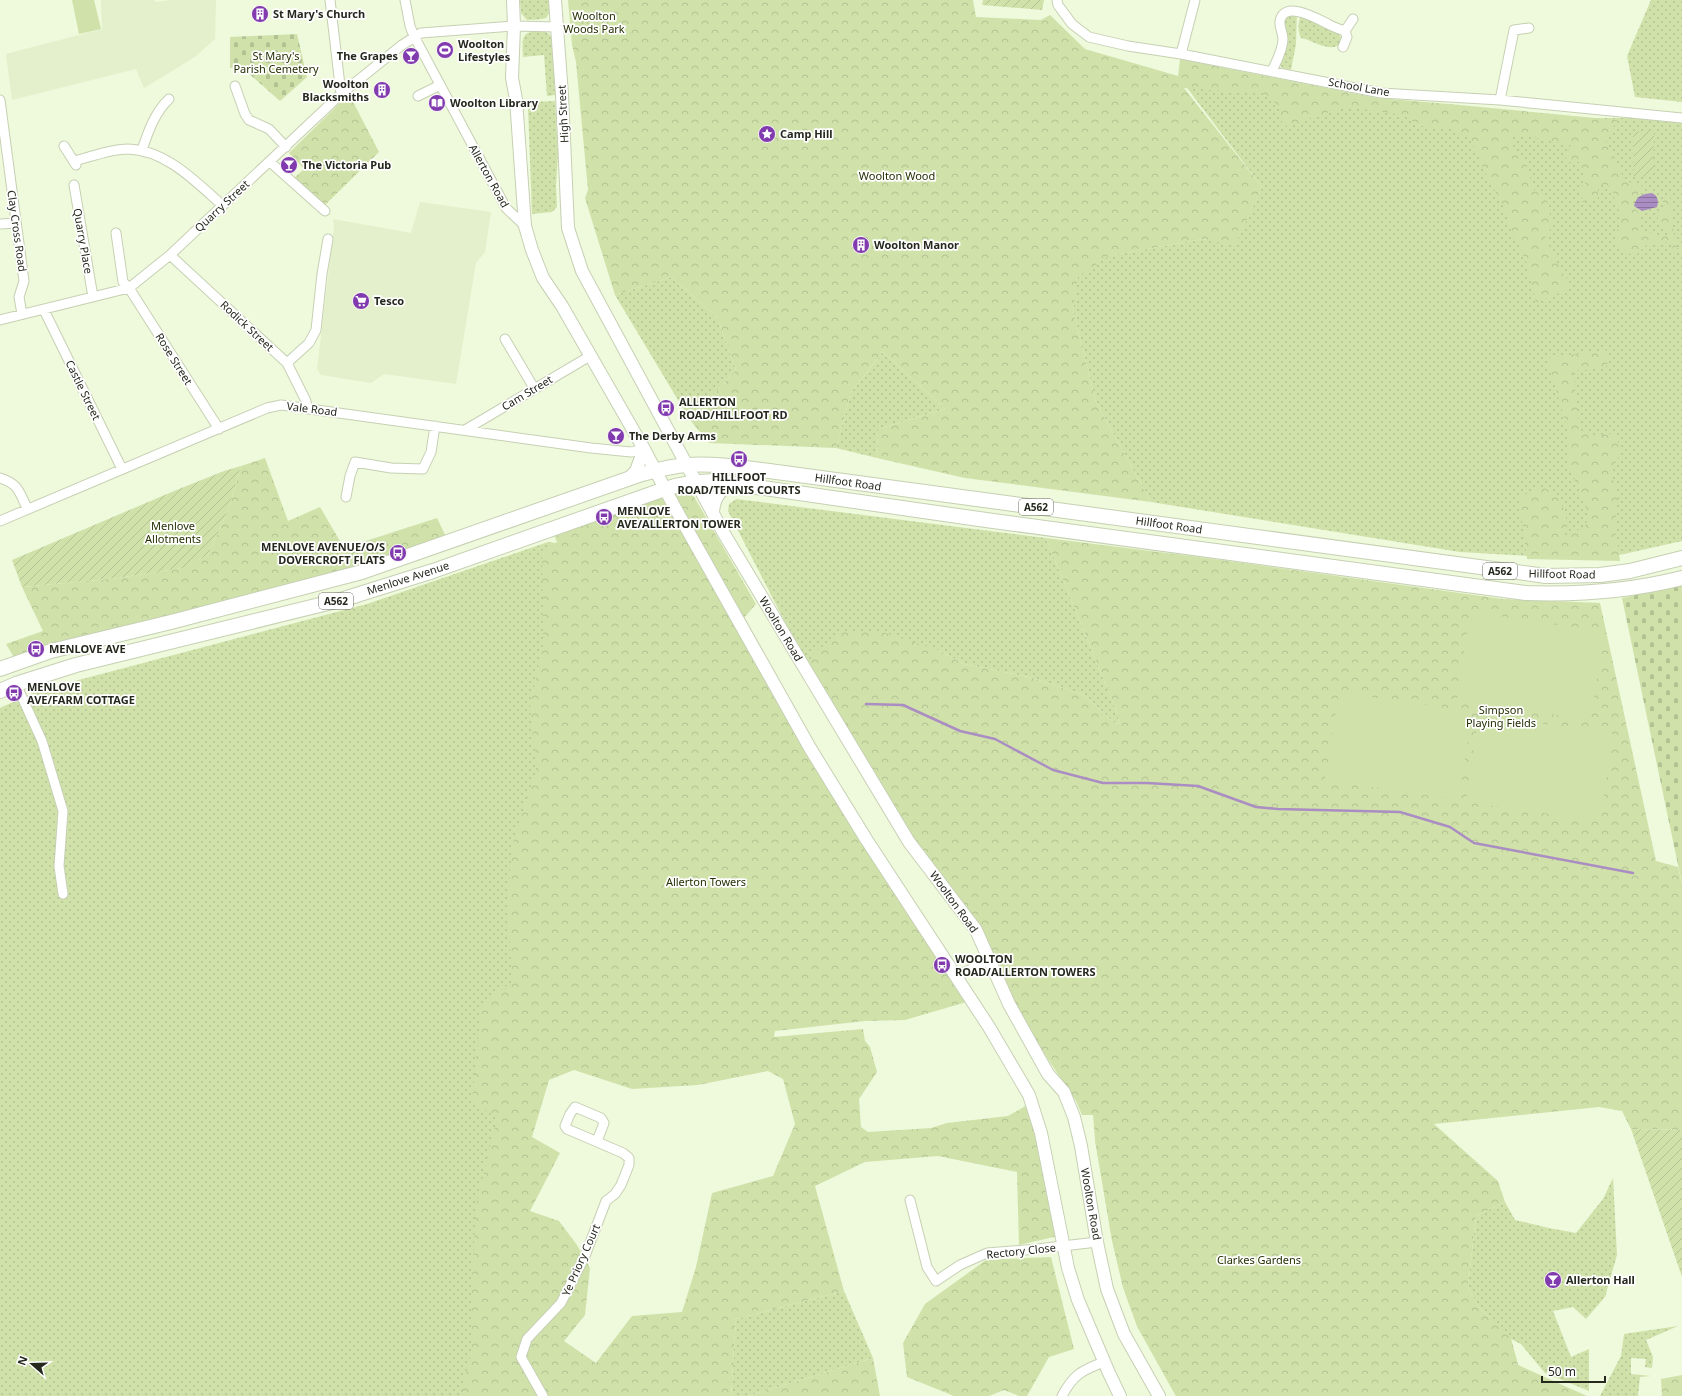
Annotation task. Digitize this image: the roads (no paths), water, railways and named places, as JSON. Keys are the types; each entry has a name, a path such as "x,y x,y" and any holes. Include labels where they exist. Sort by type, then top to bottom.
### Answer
{"highway":[{"name":"Hillfoot Road","path":"656,470 686,465 710,464 1546,576 1600,575 1616,573 1682,558"},
{"name":"Menlove Avenue","path":"5,667 51,651 171,622 362,572 629,478 656,470"},
{"name":"Hillfoot Road","path":"696,482 715,481 1492,589 1560,594 1620,590 1682,578"},
{"name":"Menlove Avenue","path":"0,691 16,684 76,665 344,599 433,571 665,489 684,483 696,482"},
{"path":"5,667 16,684"}],"main road":[{"path":"513,0 514,26 512,78 516,99 525,226 532,250 543,278 562,306 656,470 665,489 810,748 866,839 1004,1050 1029,1095 1041,1133 1068,1268 1078,1300 1120,1396"},
{"name":"High Street","path":"555,0 562,95 568,228 582,271 655,404 686,465"},
{"path":"629,478 636,471 644,449"},
{"name":"Woolton Road","path":"686,465 723,532 909,842 976,930 1009,1004 1048,1074 1064,1092 1074,1117 1081,1146 1097,1242 1107,1289 1124,1334 1159,1396"},
{"path":"713,512 714,502 719,493 723,489 734,484"}],"street":[{"path":"330,0 341,94"},
{"name":"Allerton Road","path":"405,0 410,26 414,36 440,85 506,208 525,226"},
{"name":"School Lane","path":"1056,0 1072,24 1089,37 1128,46 1181,54 1381,93 1500,100 1682,118"},
{"path":"1181,54 1195,0"},
{"path":"1272,72 1283,43 1280,20 1289,9 1294,8 1304,10 1330,26 1345,31"},
{"path":"1345,31 1353,19"},
{"path":"414,36 421,32 514,26 556,27"},
{"path":"1500,100 1514,30 1529,28"},
{"path":"1343,47 1347,37 1345,31"},
{"name":"Quarry Street","path":"0,320 129,288 170,255 341,94 414,36"},
{"path":"418,96 440,85"},
{"path":"235,86 249,120 268,129 286,147"},
{"name":"Clay Cross Road","path":"0,100 3,146 24,281 19,297 22,314"},
{"path":"142,150 151,125 163,101"},
{"path":"64,146 75,163 114,150 142,150 185,172 222,206"},
{"path":"270,162 325,211"},
{"name":"Quarry Place","path":"74,185 93,297"},
{"path":"0,224 16,223"},
{"name":"Rose Street","path":"116,233 122,282 129,288 219,429"},
{"path":"288,363 309,343 316,330 322,274 328,239"},
{"name":"Rodick Street","path":"170,255 288,363 302,392 307,409"},
{"name":"Castle Street","path":"44,310 122,469"},
{"path":"504,339 534,388"},
{"name":"Cam Street","path":"465,430 590,356"},
{"name":"Vale Road","path":"0,521 27,508 267,408 281,406 631,452 644,449"},
{"path":"346,497 350,476 355,462 392,468 423,469 431,452 436,426"},
{"path":"0,478 17,486 27,508"},
{"path":"1616,573 1620,590"},
{"path":"16,684 42,741 63,810 59,866 63,894"},
{"path":"956,977 989,960"},
{"name":"Ye Priory Court","path":"543,1396 521,1357 527,1339 561,1303 585,1256 606,1201 615,1194 621,1185 629,1165 629,1158 623,1152 597,1141"},
{"name":"Rectory Close","path":"910,1200 927,1267 936,1282 960,1265 987,1253 1097,1242"},
{"path":"1062,1396 1071,1380 1078,1373 1104,1362"}],"waterway":[{"path":"866,704 903,705 960,731 995,739 1053,770 1103,783 1147,783 1198,786 1256,807 1278,809 1400,812 1450,827 1474,843 1633,873"}],"place":[{"name":"St Mary's Church","path":"260,14"},
{"name":"Woolton Lifestyles","path":"445,50"},
{"name":"The Grapes","path":"411,56"},
{"name":"Woolton Blacksmiths","path":"382,90"},
{"name":"Woolton Library","path":"437,103"},
{"name":"Camp Hill","path":"767,134"},
{"name":"The Victoria Pub","path":"289,165"},
{"name":"Woolton Manor","path":"861,245"},
{"name":"Tesco","path":"361,301"},
{"name":"ALLERTON ROAD/HILLFOOT RD","path":"666,408"},
{"name":"The Derby Arms","path":"616,436"},
{"name":"HILLFOOT ROAD/TENNIS COURTS","path":"739,459"},
{"name":"MENLOVE AVE/ALLERTON TOWER","path":"604,517"},
{"name":"MENLOVE AVENUE/O/S DOVERCROFT FLATS","path":"398,553"},
{"name":"MENLOVE AVE","path":"36,649"},
{"name":"MENLOVE AVE/FARM COTTAGE","path":"14,693"},
{"name":"WOOLTON ROAD/ALLERTON TOWERS","path":"942,965"},
{"name":"Allerton Hall","path":"1553,1280"}],"park label":[{"name":"Woolton Woods Park","path":"594,22"},
{"name":"St Mary's Parish Cemetery","path":"276,62"},
{"name":"Woolton Wood","path":"897,176"},
{"name":"Menlove Allotments","path":"173,532"},
{"name":"Simpson Playing Fields","path":"1501,716"},
{"name":"Allerton Towers","path":"706,882"},
{"name":"Clarkes Gardens","path":"1259,1260"}]}
